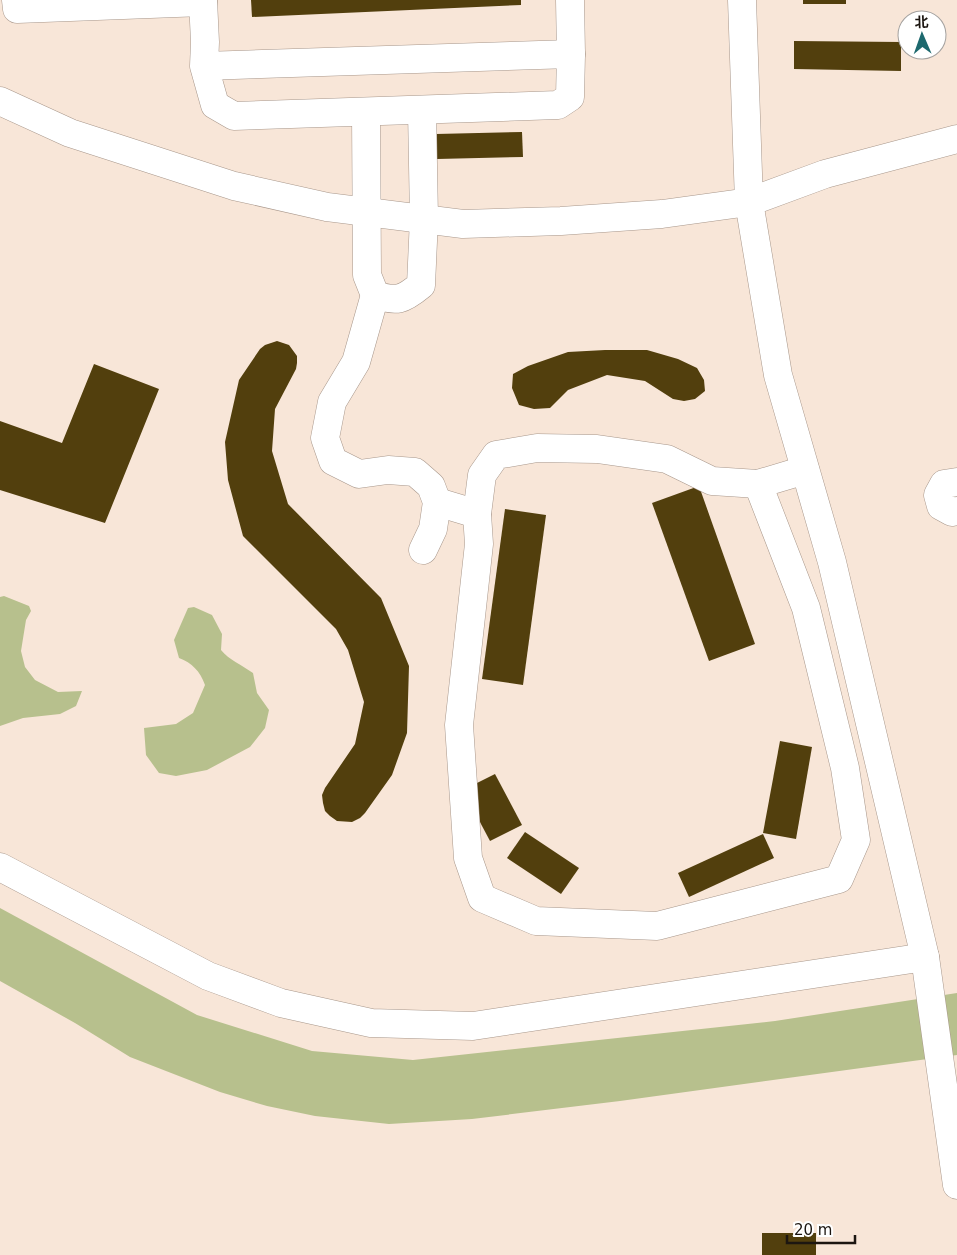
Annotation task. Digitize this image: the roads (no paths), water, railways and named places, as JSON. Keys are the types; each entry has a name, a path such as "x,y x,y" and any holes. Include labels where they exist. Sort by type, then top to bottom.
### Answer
{"street":[{"path":"16,0 17,10 203,1 204,66 215,104 234,116 558,105 570,97 570,0"},
{"path":"742,0 749,202 778,375 832,562 925,957 957,1185"},
{"path":"204,66 571,54"},
{"path":"0,101 70,133 234,186 327,207 463,224 561,221 662,214 749,202 825,174 957,139"},
{"path":"375,295 392,300 410,295 421,285 424,220 422,110"},
{"path":"366,112 367,275 375,295 356,362 332,402 325,438 334,462 359,474 388,470 415,472 431,486 437,502 433,529 423,550"},
{"path":"758,484 806,608 845,768 856,840 839,879 657,926 536,921 482,898 468,858 459,725 479,544 477,514 482,475 496,455 536,448 596,449 667,459 712,481 758,484 805,470"},
{"path":"957,482 944,484 938,495 941,506 952,512 957,511"},
{"path":"437,502 477,514"},
{"path":"0,867 208,976 281,1003 371,1023 473,1026 925,957"}]}
